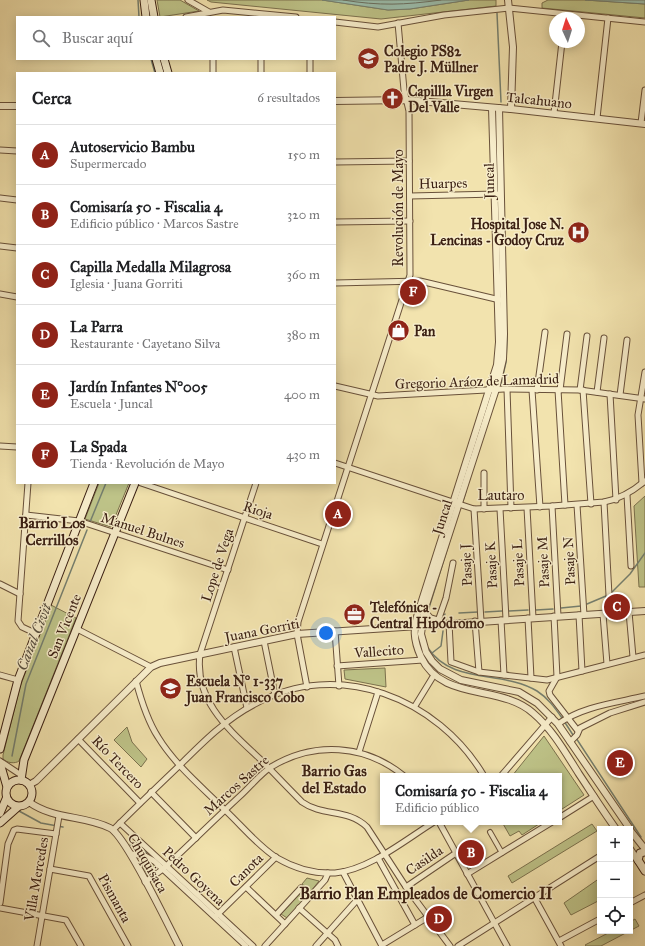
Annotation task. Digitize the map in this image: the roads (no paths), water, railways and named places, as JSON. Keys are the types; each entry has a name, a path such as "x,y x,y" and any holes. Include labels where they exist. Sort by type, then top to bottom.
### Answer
{"main road":[{"path":"144,0 146,16"},
{"path":"151,0 154,16"},
{"path":"156,60 160,72"},
{"path":"164,60 168,72"},
{"name":"San Vicente","path":"0,750 18,680 94,484"},
{"name":"San Vicente","path":"21,778 24,760 135,484"},
{"path":"0,762 7,787"},
{"path":"0,823 18,807 29,802 32,793 29,785 21,778 13,781 7,787 5,793 6,799 11,805 18,807"},
{"path":"0,813 6,799"},
{"path":"644,850 638,855 645,871"}],"street":[{"path":"188,0 210,15"},
{"path":"508,0 513,47 511,109"},
{"path":"336,22 378,27 398,22 444,15 509,8 549,14"},
{"path":"198,16 210,15 223,10 278,16"},
{"path":"585,17 645,22"},
{"path":"597,118 608,18"},
{"name":"Revolución de Mayo","path":"307,687 297,634 298,622 408,282 410,269 410,196 407,100 404,90 398,22"},
{"path":"554,113 561,48"},
{"path":"213,60 213,72"},
{"path":"261,60 261,72"},
{"path":"310,60 310,72"},
{"path":"643,123 645,90"},
{"name":"Talcahuano","path":"336,101 407,100 554,113 643,123"},
{"path":"0,106 16,106"},
{"name":"Juncal","path":"492,108 498,194"},
{"name":"Juncal","path":"499,108 498,194 500,300 498,355 493,389 414,626 416,645 423,660 434,675 456,687 520,704 532,712 555,737 614,826"},
{"path":"0,150 16,152"},
{"path":"336,162 409,161"},
{"name":"Huarpes","path":"410,196 498,194"},
{"path":"0,198 16,200"},
{"path":"336,222 410,221"},
{"path":"0,246 16,248"},
{"path":"336,283 420,281 500,300"},
{"path":"0,294 16,297"},
{"path":"540,507 535,390 545,332"},
{"path":"565,505 559,390 567,334"},
{"path":"587,336 582,390 591,504"},
{"path":"597,392 604,338"},
{"path":"620,395 627,340"},
{"path":"644,482 638,415 643,398 645,372"},
{"name":"Gregorio Aráoz de Lamadrid","path":"336,386 378,396 507,389 582,390 643,398"},
{"path":"507,389 511,508"},
{"path":"610,394 616,500"},
{"path":"0,446 16,447"},
{"name":"Lautaro","path":"336,463 474,508 484,509 578,505 616,500 627,495 644,482"},
{"path":"484,472 484,509"},
{"path":"28,484 20,594 20,625 35,633"},
{"name":"Rioja","path":"144,484 322,544"},
{"name":"Lope de Vega","path":"256,484 200,654 199,666 202,686 206,698 224,724 308,806 324,811 349,815 360,821 373,834 406,887 450,946"},
{"path":"627,495 631,566"},
{"name":"Juncal","path":"456,502 424,611 421,634 426,652 440,669 461,680 519,692 537,703 558,724 627,826"},
{"path":"604,502 607,664"},
{"name":"Pasaje N","path":"578,505 582,671"},
{"name":"Pasaje M","path":"552,506 557,678"},
{"name":"Pasaje J","path":"474,508 479,672"},
{"name":"Pasaje L","path":"527,508 531,618 531,678"},
{"name":"Pasaje K","path":"500,509 504,619 504,675"},
{"name":"Manuel Bulnes","path":"26,515 79,521 228,570"},
{"path":"438,621 446,598 453,563"},
{"path":"0,584 20,594"},
{"path":"424,611 430,618 448,623 451,662 479,672 547,680 645,655"},
{"name":"Juana Gorriti","path":"29,785 36,781 151,667 200,654 297,634 504,619 645,611"},
{"path":"629,612 633,657"},
{"path":"77,629 151,667"},
{"path":"334,631 339,686"},
{"path":"264,641 275,695"},
{"path":"234,647 247,708"},
{"name":"Vallecito","path":"337,666 423,660"},
{"path":"0,675 18,680"},
{"path":"415,706 434,675"},
{"path":"557,678 549,691 550,695 578,731"},
{"path":"136,681 144,706 158,737 180,765 225,810 276,857 302,869 328,873 343,872 378,858 429,825"},
{"path":"113,830 151,792 224,724 247,708 275,695 307,687 358,687 378,692 415,706 439,723 456,738 469,753 482,773"},
{"path":"358,752 378,692"},
{"path":"558,724 567,718 594,707 645,696"},
{"path":"570,742 577,735 580,728 610,714 645,702"},
{"path":"503,773 544,724 552,717"},
{"name":"Río Tercero","path":"78,739 140,803"},
{"name":"Marcos Sastre","path":"145,882 164,868 270,768 295,755 337,749 358,752 381,761 399,773"},
{"path":"0,762 21,778"},
{"name":"Río Tercero","path":"151,792 196,838"},
{"path":"562,816 594,796"},
{"name":"Chuquisaca","path":"29,802 44,812 103,826 113,830 131,854 179,946"},
{"name":"Villa Mercedes","path":"37,946 59,816"},
{"name":"Pedro Goyena","path":"120,823 164,868 246,946"},
{"path":"441,825 507,946"},
{"path":"467,874 547,825"},
{"path":"0,903 8,844 14,830 17,828 56,834"},
{"path":"490,832 502,853"},
{"name":"Juncal","path":"633,835 644,850"},
{"name":"Casilda","path":"406,887 456,853"},
{"path":"633,853 641,864"},
{"name":"Pedro Goyena","path":"131,854 149,858 164,868"},
{"name":"Canota","path":"216,916 276,857"},
{"path":"378,858 415,924"},
{"path":"458,946 597,858"},
{"name":"Pismanta","path":"50,869 89,876 128,946"},
{"path":"343,872 382,945 428,917"},
{"path":"265,946 325,880 328,873"},
{"path":"246,887 285,924"},
{"path":"276,915 301,888 310,896"},
{"path":"633,901 645,895"},
{"path":"534,897 560,944 597,921"},
{"path":"316,946 357,900"},
{"path":"0,908 66,920 81,946"},
{"path":"299,908 328,933 338,946"},
{"name":"Pedro Goyena","path":"216,916 253,946"}],"water":[{"path":"322,0 469,0 410,9 388,10"},
{"path":"585,0 645,0 645,4"}],"waterway":[{"name":"Canal Civit","path":"138,0 139,16"},
{"path":"497,13 501,102"},
{"name":"Canal Civit","path":"151,60 155,72"},
{"path":"501,384 506,362 507,336"},
{"name":"Canal Civit","path":"90,522 106,484"},
{"path":"463,501 466,491"},
{"path":"428,611 454,527"},
{"name":"Canal Civit","path":"12,756 26,684 87,530"},
{"path":"612,592 630,574 645,553"},
{"path":"587,604 606,596"},
{"path":"561,608 581,606"},
{"path":"536,610 553,609"},
{"path":"509,611 528,610"},
{"path":"485,612 502,611"},
{"path":"459,613 478,612"},
{"path":"442,617 445,614"},
{"path":"432,653 441,646 443,631"},
{"path":"428,648 438,660 450,667 479,676 524,685 537,691 548,700 562,718"},
{"path":"564,721 573,735"},
{"path":"576,738 641,837"},
{"name":"Canal Civit","path":"19,811 41,823 63,827"},
{"name":"Canal Civit","path":"130,845 150,854"}],"place":[{"name":"Colegio PS82 Padre J. Müllner","path":"368,59"},
{"name":"Capillla Virgen Del Valle","path":"392,99"},
{"name":"Hospital Jose N. Lencinas - Godoy Cruz","path":"579,232"},
{"name":"La Spada","path":"413,292"},
{"name":"Pan","path":"399,331"},
{"name":"Autoservicio Bambu","path":"338,514"},
{"name":"Capilla Medalla Milagrosa","path":"617,607"},
{"name":"Telefónica - Central Hipódromo","path":"354,615"},
{"name":"Escuela N° 1-337 Juan Francisco Cobo","path":"170,689"},
{"name":"Jardín Infantes N°005","path":"620,763"},
{"name":"Comisaría 50 - Fiscalia 4","path":"471,853"},
{"name":"La Parra","path":"439,919"}],"district":[{"name":"Barrio Los Cerrillos","path":"52,532"},
{"name":"Barrio Gas del Estado","path":"334,780"},
{"name":"Barrio Plan Empleados de Comercio II","path":"426,893"}]}
